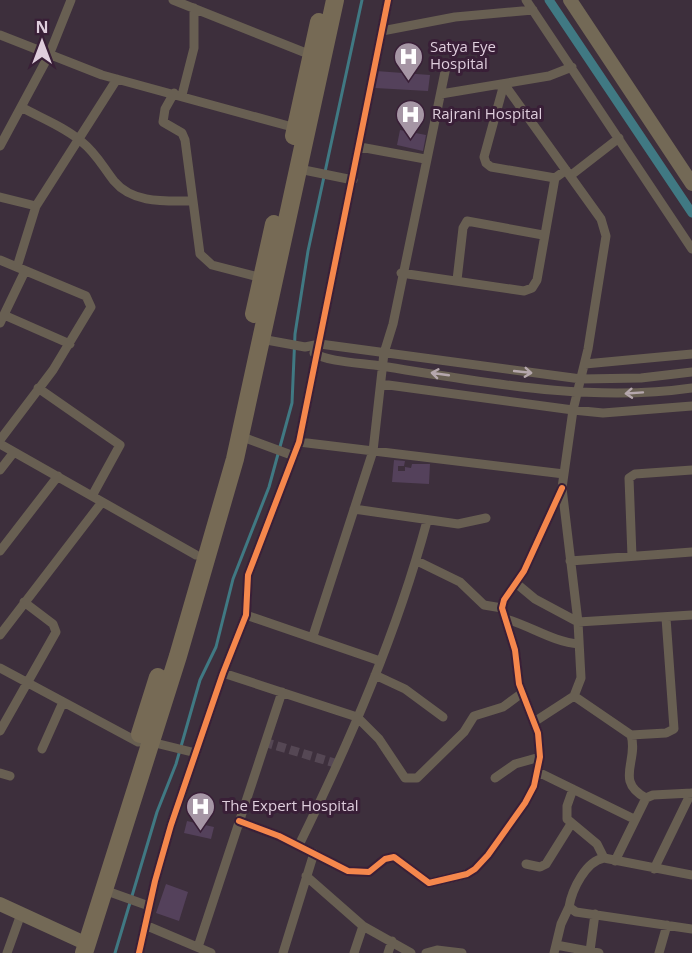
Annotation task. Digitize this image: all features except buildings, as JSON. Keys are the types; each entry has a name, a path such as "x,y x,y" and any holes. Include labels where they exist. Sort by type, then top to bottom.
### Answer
{"highway":[{"path":"80,947 104,891 225,454 323,0"},
{"path":"80,947 144,742 225,496 240,436 269,340 313,172 335,0"}],"street":[{"path":"173,0 311,55"},
{"path":"139,953 171,825 223,673 246,615 248,575 299,442 388,0"},
{"path":"526,0 692,249"},
{"path":"570,0 692,184"},
{"path":"0,146 49,55 68,1"},
{"path":"194,8 194,48 178,94 165,109 163,122 182,133 185,140 197,247 205,261 212,265 262,278"},
{"path":"382,30 455,17 533,10"},
{"path":"0,34 49,55 117,79 296,128"},
{"path":"313,636 373,452 384,353 393,324 401,273 446,67"},
{"path":"441,94 549,76 572,67"},
{"path":"70,344 2,319 21,269 36,206 117,79"},
{"path":"504,84 601,219 606,236 585,364 573,410 562,488 578,622 581,678 574,696 534,722"},
{"path":"504,84 484,157 486,164 491,167 555,178 568,173 619,138"},
{"path":"21,107 80,140 98,156 124,191 140,198 160,201 193,201"},
{"path":"360,147 425,159"},
{"path":"313,172 353,180"},
{"path":"401,273 524,291 532,288 537,280 543,235 555,178"},
{"path":"0,197 36,206"},
{"path":"458,280 463,228 467,221 543,235"},
{"path":"0,260 90,300 90,313 0,442 196,555"},
{"path":"269,340 305,347 320,344 581,379 641,378 692,372"},
{"path":"305,347 318,356 578,393 619,394 692,388"},
{"path":"585,364 692,354"},
{"path":"381,384 573,410 603,412 692,406"},
{"path":"38,388 120,445 92,496"},
{"path":"240,436 294,456"},
{"path":"299,442 564,474"},
{"path":"0,470 14,452"},
{"path":"632,556 629,478 635,474 692,470"},
{"path":"0,552 58,476"},
{"path":"239,821 299,845 353,872 369,872 390,857 398,859 429,883 466,874 475,869 488,855 525,803 538,772 540,757 534,722 522,693 515,650 502,608 504,600 517,584 562,488"},
{"path":"0,635 102,502"},
{"path":"354,509 427,521 469,524 486,518"},
{"path":"299,845 375,675 417,561 427,521"},
{"path":"570,561 692,552"},
{"path":"417,561 460,582 484,605 502,608"},
{"path":"517,584 535,599 578,622 692,615"},
{"path":"0,731 56,632 53,624 24,602"},
{"path":"246,615 313,636 380,661"},
{"path":"574,696 631,735 666,733 674,729 666,618"},
{"path":"506,619 535,628 555,640 579,644"},
{"path":"0,668 144,742 196,753"},
{"path":"223,673 357,717 379,739 405,778 413,779 458,739 474,716 503,707 522,693"},
{"path":"375,675 405,689 443,717"},
{"path":"198,947 282,692"},
{"path":"42,749 63,702"},
{"path":"631,735 633,748 629,781 636,793 646,798"},
{"path":"495,778 515,764 540,757"},
{"path":"538,772 634,819"},
{"path":"0,773 10,776"},
{"path":"573,789 566,813 571,824 597,844 604,858"},
{"path":"615,861 646,798 653,795 692,794 654,869"},
{"path":"526,864 540,867 546,864 571,824"},
{"path":"283,953 314,853"},
{"path":"595,914 594,952 555,949 564,915 588,864 595,859 604,858 692,875"},
{"path":"306,876 363,926 411,953"},
{"path":"104,891 149,906"},
{"path":"0,904 80,947"},
{"path":"569,907 576,912 692,929"},
{"path":"7,953 21,914"},
{"path":"145,925 211,953"},
{"path":"659,953 667,925"},
{"path":"354,953 363,926"},
{"path":"388,953 392,941"},
{"path":"426,953 437,950 462,953"}],"waterway":[{"path":"115,953 157,812 176,764 200,680 216,647 233,579 269,487 292,403 295,334 308,251 362,0"},
{"path":"549,0 692,213"}],"tunnel":[{"path":"264,742 338,764"}],"cycle path":[{"path":"139,953 155,881 171,825 223,673 246,615 248,575 299,442 388,0"},
{"path":"239,821 279,836 348,871 369,872 385,859 394,857 429,883 467,874 475,869 488,855 525,803 534,786 540,757 538,733 519,684 515,650 502,608 504,600 524,571 562,488"}],"place":[{"name":"Satya Eye Hospital","path":"409,82"},
{"name":"Rajrani Hospital","path":"411,140"},
{"name":"The Expert Hospital","path":"201,832"}]}
